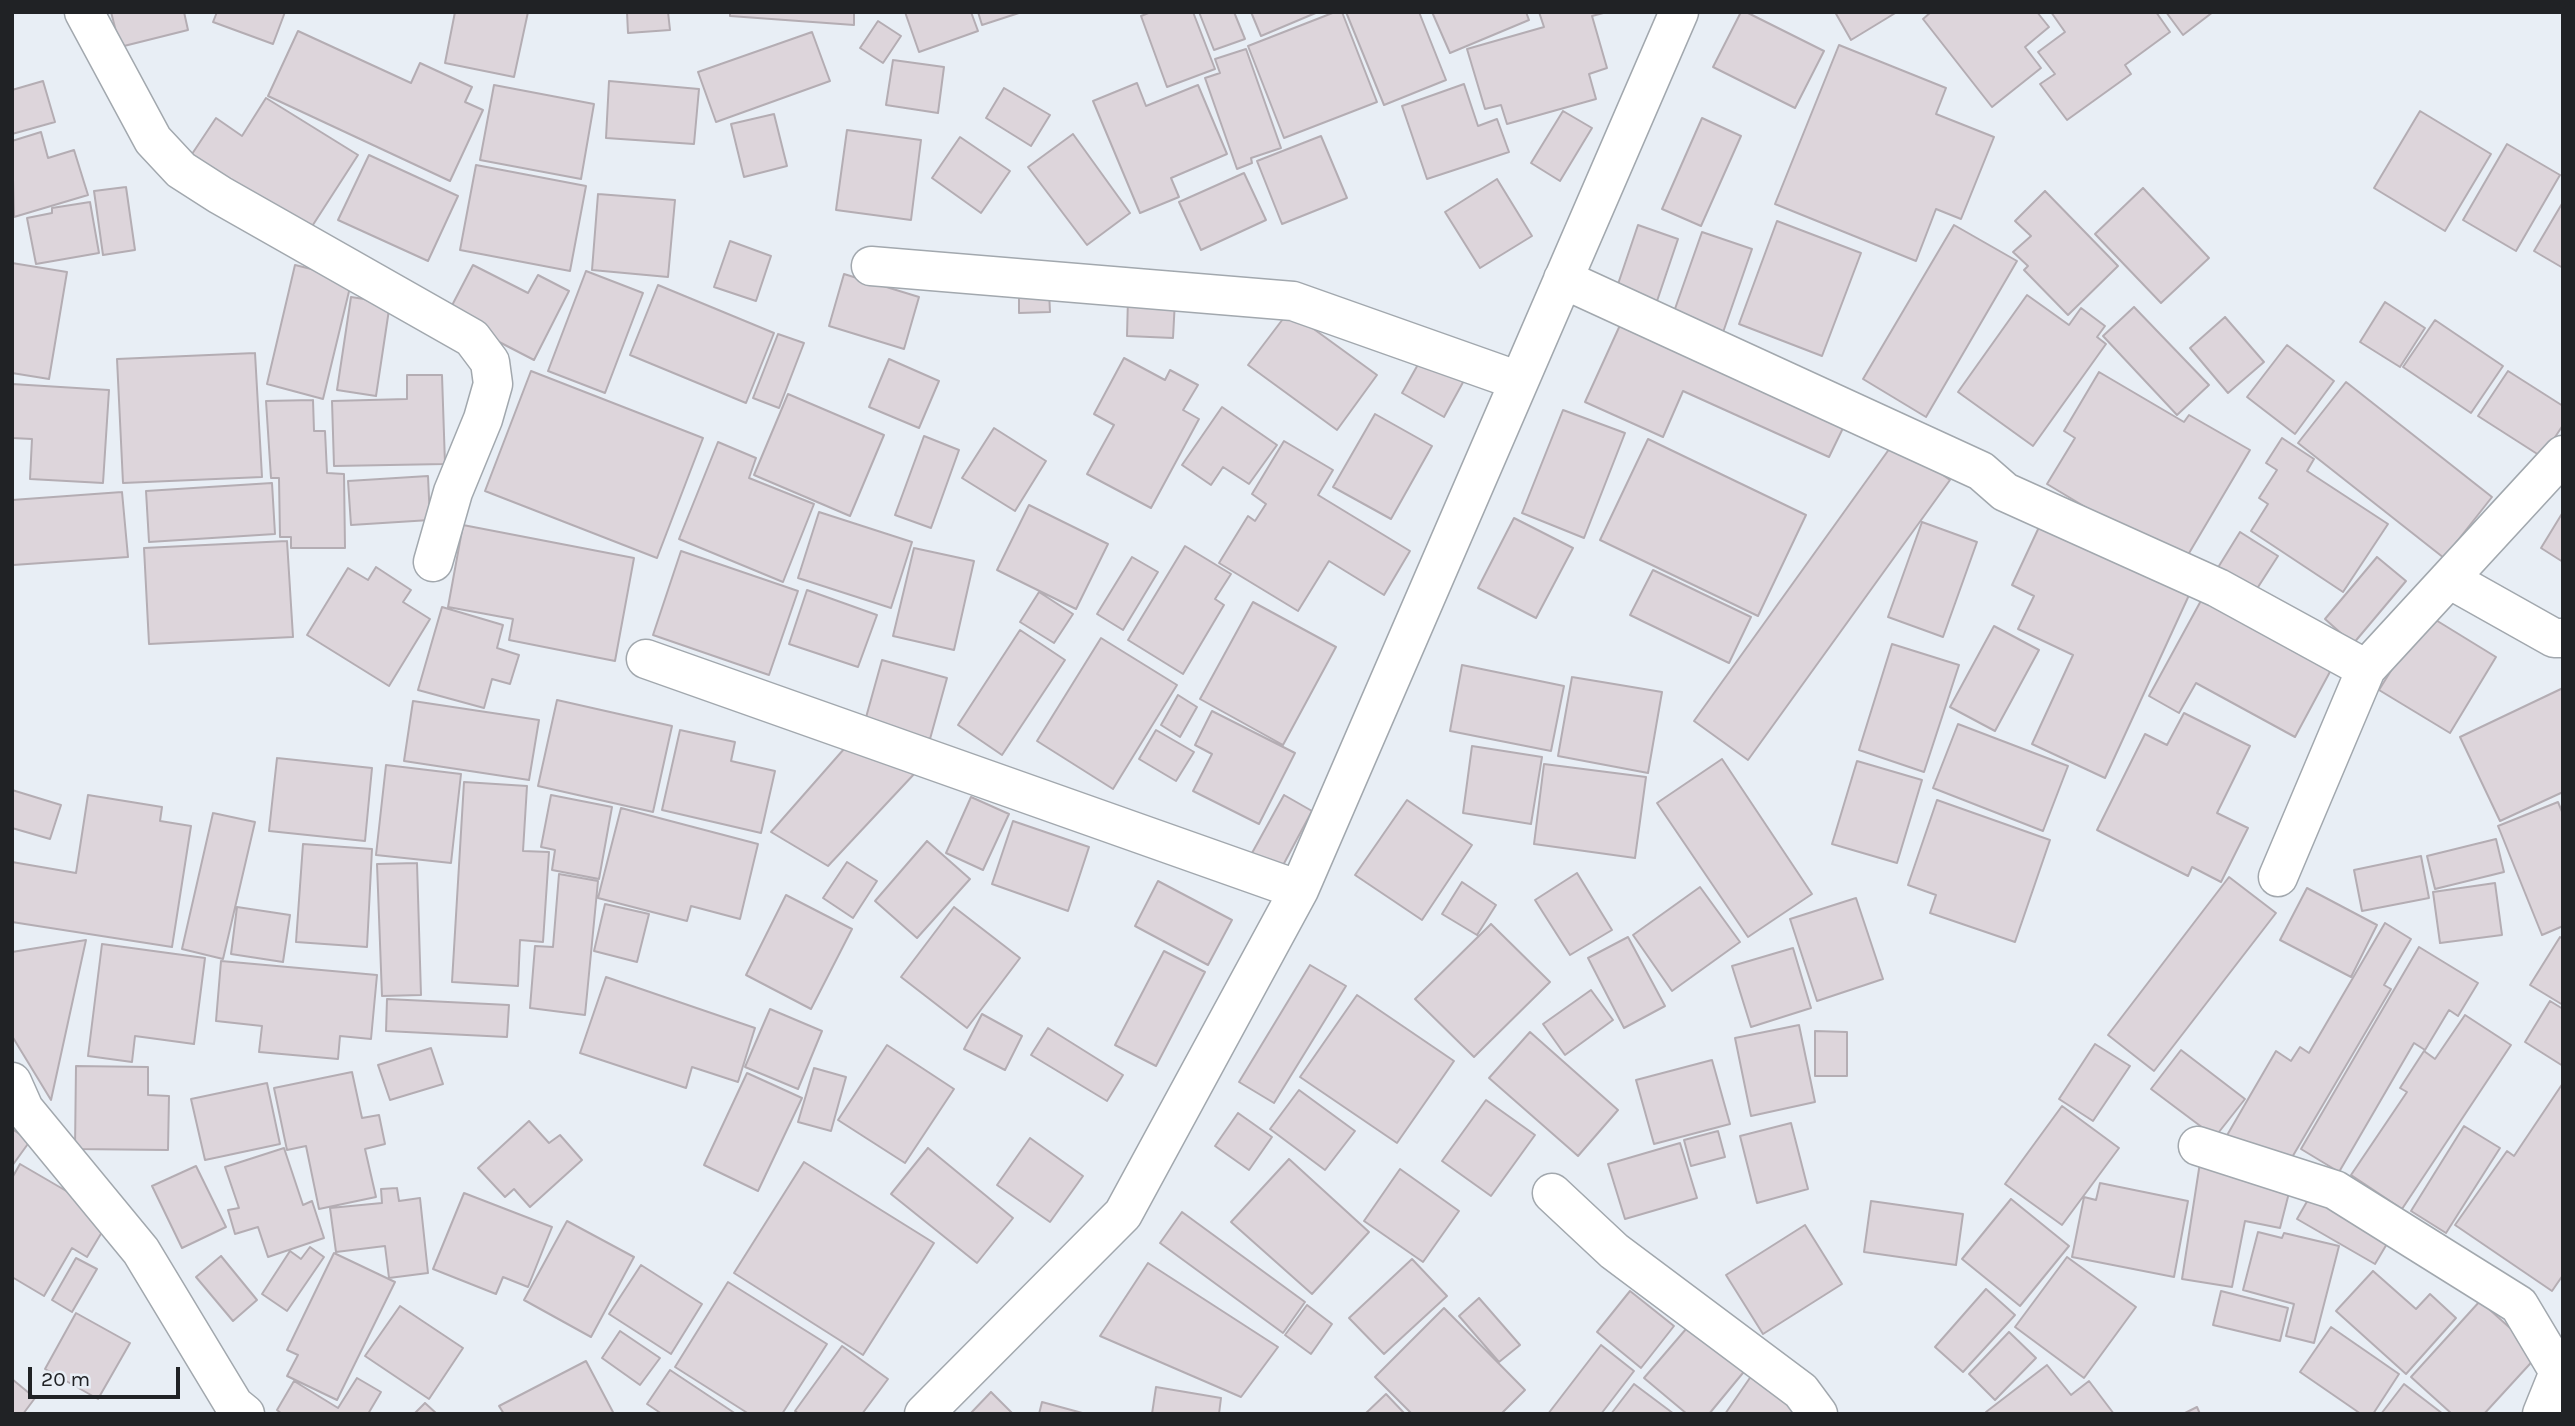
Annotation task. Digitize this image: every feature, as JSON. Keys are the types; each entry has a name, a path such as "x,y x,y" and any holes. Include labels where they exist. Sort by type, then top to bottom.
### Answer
{"street":[{"path":"83,12 153,140 181,170 220,195 472,338 490,362 494,384 483,419 453,492 433,562"},
{"path":"924,1414 1123,1214 1299,890 1679,12"},
{"path":"871,266 1293,301 1519,381"},
{"path":"1563,279 1981,471 2005,492 2218,588 2366,669"},
{"path":"2278,877 2366,669 2563,455"},
{"path":"2449,579 2554,638 2563,638"},
{"path":"646,659 1299,890"},
{"path":"12,1082 24,1109 141,1251 234,1405 245,1414"},
{"path":"2198,1146 2336,1190 2519,1305 2561,1371 2542,1414"},
{"path":"1552,1193 1614,1251 1801,1391 1818,1414"}],"building":[{"path":"111,12 184,12 188,30 120,47"},
{"path":"217,12 285,12 273,44 213,22"},
{"path":"455,12 528,12 514,77 445,63"},
{"path":"627,12 668,12 670,30 628,33"},
{"path":"730,12 854,12 854,25 730,16"},
{"path":"905,12 971,12 978,31 919,52"},
{"path":"978,12 1022,12 982,25"},
{"path":"1151,12 1193,12 1215,69 1167,87 1141,16"},
{"path":"1199,12 1234,12 1245,39 1214,50"},
{"path":"1251,12 1318,12 1261,36"},
{"path":"1335,12 1342,12 1377,102 1284,138 1248,46"},
{"path":"1346,12 1419,12 1446,80 1384,105"},
{"path":"1432,12 1526,12 1529,20 1450,53"},
{"path":"1539,12 1607,12 1592,16 1607,68 1589,74 1596,99 1507,124 1501,105 1485,109 1467,49 1544,27"},
{"path":"1741,12 1746,12 1824,51 1795,108 1713,67"},
{"path":"1835,12 1897,12 1851,40"},
{"path":"1931,12 2037,12 2049,27 2025,47 2041,68 1992,107 1923,19"},
{"path":"2051,12 2156,12 2170,32 2125,65 2131,74 2067,120 2040,84 2055,74 2038,52 2065,32"},
{"path":"2166,12 2213,12 2183,35"},
{"path":"878,21 901,36 883,63 860,48"},
{"path":"298,31 411,83 420,63 472,87 465,102 483,110 450,181 268,96"},
{"path":"812,32 830,81 716,122 698,72"},
{"path":"1839,45 1946,88 1936,114 1994,137 1961,219 1936,209 1916,261 1775,204"},
{"path":"1246,49 1281,148 1251,158 1252,163 1237,169 1205,78 1220,73 1215,59"},
{"path":"893,60 944,67 938,113 886,105"},
{"path":"43,81 55,122 12,134 12,90"},
{"path":"609,81 699,89 694,144 606,138"},
{"path":"1137,83 1146,106 1198,85 1227,154 1171,178 1179,197 1140,213 1093,101"},
{"path":"1464,84 1478,126 1497,119 1509,152 1427,179 1402,106"},
{"path":"494,85 594,104 581,179 480,160"},
{"path":"1004,88 1050,115 1031,146 986,118"},
{"path":"266,98 358,155 309,231 190,157 216,118 242,136"},
{"path":"1563,111 1592,128 1560,181 1531,163"},
{"path":"2420,111 2491,154 2445,231 2374,188"},
{"path":"774,114 787,166 744,177 731,124"},
{"path":"1702,118 1741,136 1701,226 1662,209"},
{"path":"847,130 921,140 911,220 836,210"},
{"path":"41,132 48,158 74,150 88,195 14,217 12,141"},
{"path":"1073,134 1130,213 1087,245 1028,167"},
{"path":"1321,136 1347,198 1282,224 1257,161"},
{"path":"960,137 1010,171 981,213 932,178"},
{"path":"2507,144 2560,175 2516,251 2463,220"},
{"path":"369,155 458,196 428,261 338,220"},
{"path":"476,165 586,186 570,271 460,250"},
{"path":"1244,173 1266,220 1201,250 1179,202"},
{"path":"1497,179 1532,236 1480,268 1445,212"},
{"path":"126,187 135,250 103,255 94,191"},
{"path":"2143,188 2209,258 2161,303 2095,234"},
{"path":"2045,191 2118,266 2068,315 2024,270 2028,266 2013,252 2031,236 2015,221"},
{"path":"598,194 675,200 668,277 592,270"},
{"path":"90,202 99,253 36,264 27,218 52,213 52,208"},
{"path":"2563,202 2563,268 2534,251"},
{"path":"1777,221 1861,253 1822,356 1739,324"},
{"path":"1638,225 1678,239 1655,307 1615,293"},
{"path":"1954,225 2017,261 1926,417 1863,379"},
{"path":"1702,232 1752,249 1720,341 1670,323"},
{"path":"730,241 771,256 756,301 714,287"},
{"path":"12,263 67,272 49,379 12,373"},
{"path":"295,265 352,279 323,399 267,384"},
{"path":"473,265 528,293 538,275 569,291 534,360 447,315"},
{"path":"586,271 643,293 605,393 548,371"},
{"path":"844,274 919,297 904,349 829,326"},
{"path":"658,285 774,333 746,403 630,355"},
{"path":"1049,291 1050,312 1019,313 1019,292"},
{"path":"2027,295 2069,325 2081,308 2105,326 2097,337 2106,344 2033,446 1958,392"},
{"path":"351,297 390,303 376,396 337,390"},
{"path":"1128,298 1175,300 1173,338 1127,336"},
{"path":"2385,302 2425,328 2400,367 2360,342"},
{"path":"2134,307 2209,385 2177,415 2103,336"},
{"path":"1289,311 1377,375 1337,430 1248,365"},
{"path":"2225,317 2264,362 2228,393 2190,348"},
{"path":"2435,320 2503,366 2471,413 2403,367"},
{"path":"1621,323 1845,424 1829,457 1683,391 1663,437 1585,402"},
{"path":"778,334 804,343 779,408 753,398"},
{"path":"2287,345 2334,381 2295,434 2247,397"},
{"path":"1425,352 1467,375 1444,417 1402,393"},
{"path":"255,353 262,477 123,483 117,359"},
{"path":"1124,358 1165,380 1170,370 1198,385 1183,410 1199,419 1151,508 1087,474 1114,425 1094,414"},
{"path":"889,359 939,381 919,428 869,407"},
{"path":"531,371 703,438 657,558 485,491"},
{"path":"2508,371 2563,406 2563,425 2542,457 2478,416"},
{"path":"2099,372 2184,422 2189,415 2250,450 2182,565 2047,484 2075,438 2064,431"},
{"path":"407,375 442,375 445,464 334,466 332,401 407,399"},
{"path":"2346,382 2492,497 2444,558 2298,443"},
{"path":"12,384 109,390 103,483 30,479 32,439 12,438"},
{"path":"788,394 884,435 850,516 754,475"},
{"path":"313,400 314,431 325,431 327,473 344,474 345,548 291,548 291,537 280,537 279,478 271,478 266,401"},
{"path":"1222,407 1277,445 1249,484 1223,467 1211,485 1182,465"},
{"path":"1563,410 1625,433 1584,538 1522,513"},
{"path":"1375,414 1432,446 1391,519 1333,487"},
{"path":"994,428 1046,461 1015,511 962,478"},
{"path":"924,436 959,450 931,528 895,515"},
{"path":"2282,438 2314,459 2307,471 2388,524 2343,592 2251,531 2268,504 2259,498 2277,470 2266,463"},
{"path":"1648,439 1806,515 1758,616 1600,540"},
{"path":"1284,441 1333,470 1318,495 1410,551 1384,595 1329,561 1298,611 1219,563 1248,516 1255,521 1266,504 1252,494"},
{"path":"1895,441 1950,480 1748,760 1694,721"},
{"path":"718,442 756,458 749,478 814,504 783,582 679,539"},
{"path":"428,476 430,520 351,525 348,481"},
{"path":"272,483 275,534 149,542 146,491"},
{"path":"122,492 128,557 13,565 12,500"},
{"path":"1029,505 1108,544 1076,609 997,570"},
{"path":"819,512 912,542 891,608 798,578"},
{"path":"2563,512 2563,562 2541,548"},
{"path":"1514,518 1573,548 1536,618 1478,588"},
{"path":"1922,522 1977,542 1943,637 1888,617"},
{"path":"463,525 634,558 615,661 509,640 513,619 448,607"},
{"path":"2040,525 2190,593 2105,778 2032,744 2073,655 2018,629 2034,596 2012,585"},
{"path":"2240,532 2278,556 2251,598 2214,574"},
{"path":"287,541 293,637 149,644 144,548"},
{"path":"1185,546 1231,574 1215,599 1224,605 1183,674 1128,640"},
{"path":"914,548 974,561 954,650 893,636"},
{"path":"681,551 798,591 769,675 653,635"},
{"path":"1132,557 1158,572 1123,630 1097,614"},
{"path":"2377,557 2406,581 2353,644 2325,619"},
{"path":"376,567 411,590 403,602 430,619 389,686 307,635 348,568 368,580"},
{"path":"1653,570 1751,617 1729,663 1630,615"},
{"path":"807,590 877,615 858,667 789,644"},
{"path":"1039,592 1073,614 1054,643 1020,622"},
{"path":"2203,597 2332,668 2295,737 2196,683 2179,713 2149,696"},
{"path":"1253,602 1336,647 1283,745 1200,699"},
{"path":"442,607 503,625 497,648 519,655 510,684 492,679 484,708 418,690"},
{"path":"2426,614 2496,657 2450,733 2379,690"},
{"path":"1994,626 2039,650 1995,731 1950,707"},
{"path":"1020,630 1065,660 1002,755 958,725"},
{"path":"1101,638 1177,685 1113,789 1037,741"},
{"path":"1892,644 1959,665 1924,772 1859,750"},
{"path":"882,660 947,678 930,739 865,721"},
{"path":"1462,665 1564,686 1551,751 1450,731"},
{"path":"1572,677 1662,692 1648,773 1558,756"},
{"path":"2563,688 2563,792 2500,821 2460,737"},
{"path":"1178,695 1197,707 1180,737 1161,725"},
{"path":"557,700 672,726 653,812 538,786"},
{"path":"413,701 539,720 529,780 404,761"},
{"path":"1212,711 1295,753 1259,824 1193,791 1212,754 1195,745"},
{"path":"2184,713 2250,746 2217,813 2248,828 2221,882 2192,867 2188,876 2097,830 2145,734 2167,745"},
{"path":"1958,724 2068,766 2043,831 1933,788"},
{"path":"680,730 735,742 731,761 775,771 761,833 662,810"},
{"path":"1156,730 1194,752 1176,781 1139,759"},
{"path":"851,741 916,772 828,866 771,832"},
{"path":"1472,746 1542,757 1531,824 1463,813"},
{"path":"277,758 372,768 365,841 269,831"},
{"path":"1722,759 1812,894 1748,937 1657,803"},
{"path":"1857,761 1922,780 1897,863 1832,844"},
{"path":"1544,764 1646,777 1635,858 1534,844"},
{"path":"386,765 461,774 451,863 376,855"},
{"path":"464,782 527,786 523,851 549,852 543,942 520,940 518,986 452,982"},
{"path":"12,790 61,805 50,839 12,828"},
{"path":"88,795 162,807 160,821 191,826 172,947 12,922 12,862 76,873"},
{"path":"551,795 612,807 599,879 552,870 555,850 541,847"},
{"path":"1284,795 1312,811 1281,869 1252,853"},
{"path":"971,797 1009,814 983,870 946,853"},
{"path":"1407,800 1472,845 1422,920 1355,875"},
{"path":"1937,800 2050,840 2015,942 1930,913 1936,895 1908,885"},
{"path":"2558,802 2563,814 2563,926 2542,935 2498,826"},
{"path":"621,808 758,844 740,919 691,906 687,921 598,898"},
{"path":"213,813 255,822 223,959 182,949"},
{"path":"1013,821 1089,847 1068,911 992,884"},
{"path":"2496,839 2504,872 2435,889 2427,856"},
{"path":"927,841 970,879 917,938 875,901"},
{"path":"303,844 372,849 367,947 296,942"},
{"path":"2421,856 2429,898 2362,911 2354,870"},
{"path":"847,862 877,881 853,918 823,898"},
{"path":"417,863 421,995 382,996 377,864"},
{"path":"1577,873 1612,930 1570,955 1535,900"},
{"path":"559,874 598,881 585,1015 530,1008 535,946 553,947"},
{"path":"2229,877 2276,913 2154,1071 2108,1035"},
{"path":"1158,881 1232,920 1208,965 1135,926"},
{"path":"1462,882 1496,905 1477,935 1442,914"},
{"path":"2495,883 2502,935 2440,943 2433,892"},
{"path":"1700,887 1740,942 1672,991 1633,935"},
{"path":"2307,888 2377,925 2351,977 2280,940"},
{"path":"786,895 852,929 811,1009 746,975"},
{"path":"1856,898 1883,979 1817,1001 1790,919"},
{"path":"605,904 649,914 637,962 594,951"},
{"path":"237,907 290,915 283,962 231,954"},
{"path":"954,907 1020,958 967,1028 901,977"},
{"path":"2385,923 2411,939 2384,985 2391,989 2284,1171 2226,1137 2276,1051 2291,1061 2300,1047 2309,1053"},
{"path":"1491,924 1550,982 1474,1057 1415,999"},
{"path":"1628,937 1665,1006 1624,1028 1588,958"},
{"path":"2560,937 2563,939 2563,1005 2530,985"},
{"path":"86,940 51,1100 12,1036 12,952"},
{"path":"102,944 205,958 194,1044 135,1036 132,1062 88,1056"},
{"path":"2419,947 2478,983 2458,1016 2449,1010 2425,1050 2414,1043 2339,1172 2301,1149"},
{"path":"1793,948 1811,1008 1751,1027 1732,966"},
{"path":"1164,951 1205,972 1156,1066 1115,1045"},
{"path":"221,961 377,975 371,1039 340,1036 338,1059 259,1052 262,1026 216,1021"},
{"path":"1310,965 1346,986 1274,1103 1239,1082"},
{"path":"606,977 755,1028 738,1082 692,1067 686,1088 580,1053"},
{"path":"1591,990 1613,1020 1565,1055 1543,1024"},
{"path":"1357,995 1454,1061 1397,1143 1300,1077"},
{"path":"387,999 509,1005 507,1037 386,1031"},
{"path":"2550,1001 2563,1009 2563,1066 2525,1042"},
{"path":"770,1009 822,1031 798,1089 745,1067"},
{"path":"982,1014 1022,1036 1005,1070 964,1049"},
{"path":"2465,1015 2511,1045 2402,1209 2351,1175 2407,1092 2400,1088 2424,1051 2435,1059"},
{"path":"1799,1025 1815,1102 1751,1116 1735,1038"},
{"path":"1048,1028 1123,1075 1107,1101 1031,1055"},
{"path":"1815,1031 1847,1032 1847,1076 1815,1076"},
{"path":"1530,1032 1618,1110 1578,1156 1489,1078"},
{"path":"2095,1044 2130,1066 2093,1121 2059,1099"},
{"path":"887,1045 954,1089 905,1163 838,1120"},
{"path":"431,1048 443,1084 390,1100 378,1065"},
{"path":"2181,1050 2245,1099 2215,1137 2151,1089"},
{"path":"1712,1060 1730,1124 1654,1144 1636,1080"},
{"path":"76,1066 148,1067 148,1095 169,1096 168,1150 75,1149"},
{"path":"814,1068 846,1077 831,1131 798,1122"},
{"path":"352,1072 362,1118 379,1115 385,1144 365,1149 376,1197 319,1209 306,1146 287,1150 274,1088"},
{"path":"747,1073 802,1098 758,1191 704,1165"},
{"path":"267,1083 280,1144 205,1160 191,1099"},
{"path":"2563,1083 2563,1275 2552,1291 2455,1225 2507,1151 2514,1156"},
{"path":"1299,1090 1355,1131 1325,1170 1270,1129"},
{"path":"1486,1100 1535,1135 1491,1196 1442,1161"},
{"path":"2062,1106 2119,1148 2062,1225 2005,1184"},
{"path":"1238,1113 1272,1137 1249,1170 1215,1146"},
{"path":"529,1121 549,1143 560,1135 582,1160 530,1207 514,1189 505,1197 478,1168"},
{"path":"1791,1123 1808,1189 1757,1203 1740,1136"},
{"path":"2464,1126 2500,1148 2446,1233 2411,1211"},
{"path":"12,1129 30,1141 12,1166"},
{"path":"1718,1131 1725,1157 1691,1166 1684,1140"},
{"path":"1030,1138 1083,1176 1050,1222 997,1185"},
{"path":"1680,1143 1697,1198 1625,1219 1608,1164"},
{"path":"284,1148 303,1205 312,1201 324,1238 268,1257 258,1227 235,1234 228,1210 239,1208 225,1167"},
{"path":"928,1148 1013,1218 977,1263 891,1194"},
{"path":"2201,1156 2292,1181 2280,1228 2245,1221 2232,1287 2182,1279"},
{"path":"1289,1159 1369,1232 1312,1294 1231,1222"},
{"path":"804,1162 934,1243 863,1355 734,1273"},
{"path":"20,1164 111,1217 87,1257 72,1248 44,1296 12,1277 12,1178"},
{"path":"196,1166 226,1227 182,1248 152,1186"},
{"path":"1400,1169 1459,1211 1423,1262 1364,1221"},
{"path":"2100,1183 2188,1201 2174,1277 2072,1257 2084,1197 2096,1200"},
{"path":"397,1188 399,1201 420,1198 428,1273 389,1278 385,1246 336,1252 330,1208 382,1203 381,1189"},
{"path":"2313,1191 2391,1237 2375,1264 2297,1219"},
{"path":"464,1193 552,1227 528,1287 503,1277 496,1294 433,1269"},
{"path":"2011,1199 2069,1246 2020,1306 1962,1259"},
{"path":"1871,1201 1963,1214 1956,1265 1864,1252"},
{"path":"1182,1212 1305,1302 1283,1333 1160,1243"},
{"path":"567,1221 634,1257 591,1337 524,1300"},
{"path":"1805,1225 1842,1284 1763,1334 1726,1275"},
{"path":"2258,1232 2282,1238 2284,1233 2339,1246 2314,1343 2286,1336 2294,1304 2243,1290"},
{"path":"310,1247 324,1257 287,1311 262,1294 290,1251 301,1259"},
{"path":"334,1253 395,1282 337,1400 287,1376 298,1355 287,1350"},
{"path":"221,1256 257,1300 233,1321 196,1277"},
{"path":"2067,1257 2136,1307 2084,1378 2015,1327"},
{"path":"76,1258 97,1269 72,1312 52,1300"},
{"path":"1412,1259 1447,1296 1384,1354 1349,1318"},
{"path":"1148,1263 1278,1347 1241,1397 1100,1336"},
{"path":"641,1265 702,1304 671,1354 609,1314"},
{"path":"2373,1271 2416,1309 2430,1294 2456,1318 2406,1374 2336,1311"},
{"path":"728,1282 827,1344 782,1414 749,1414 675,1367"},
{"path":"1986,1289 2015,1315 1963,1372 1935,1347"},
{"path":"1630,1291 1674,1326 1641,1368 1597,1332"},
{"path":"2221,1291 2288,1308 2280,1341 2213,1325"},
{"path":"1479,1298 1520,1345 1499,1362 1459,1316"},
{"path":"2480,1301 2539,1354 2484,1414 2452,1414 2411,1377"},
{"path":"1307,1305 1332,1324 1311,1354 1285,1335"},
{"path":"400,1306 463,1348 429,1399 365,1356"},
{"path":"1444,1308 1525,1390 1501,1414 1412,1414 1375,1377"},
{"path":"76,1313 130,1343 98,1399 45,1369"},
{"path":"1692,1322 1747,1368 1709,1414 1687,1414 1644,1378"},
{"path":"2331,1327 2399,1374 2373,1414 2361,1414 2300,1372"},
{"path":"620,1331 660,1358 640,1385 602,1358"},
{"path":"2009,1332 2036,1358 1995,1400 1969,1374"},
{"path":"1601,1345 1634,1371 1601,1414 1548,1414"},
{"path":"842,1346 888,1379 862,1414 799,1414 795,1411"},
{"path":"586,1361 614,1414 504,1414 499,1406"},
{"path":"2047,1365 2071,1395 2089,1381 2114,1414 1986,1412"},
{"path":"670,1370 736,1414 662,1414 647,1404"},
{"path":"1754,1372 1812,1414 1725,1414"},
{"path":"357,1378 381,1392 368,1414 282,1414 277,1410 294,1381 338,1408"},
{"path":"12,1379 35,1398 23,1414 12,1414"},
{"path":"1634,1384 1674,1414 1611,1414"},
{"path":"2404,1384 2443,1414 2381,1414"},
{"path":"1156,1387 1221,1398 1219,1414 1152,1414"},
{"path":"991,1392 1013,1414 970,1414"},
{"path":"1386,1394 1405,1414 1365,1414"},
{"path":"1042,1402 1086,1414 1039,1414"},
{"path":"425,1403 437,1414 414,1414"},
{"path":"2197,1407 2200,1414 2183,1414"}]}
